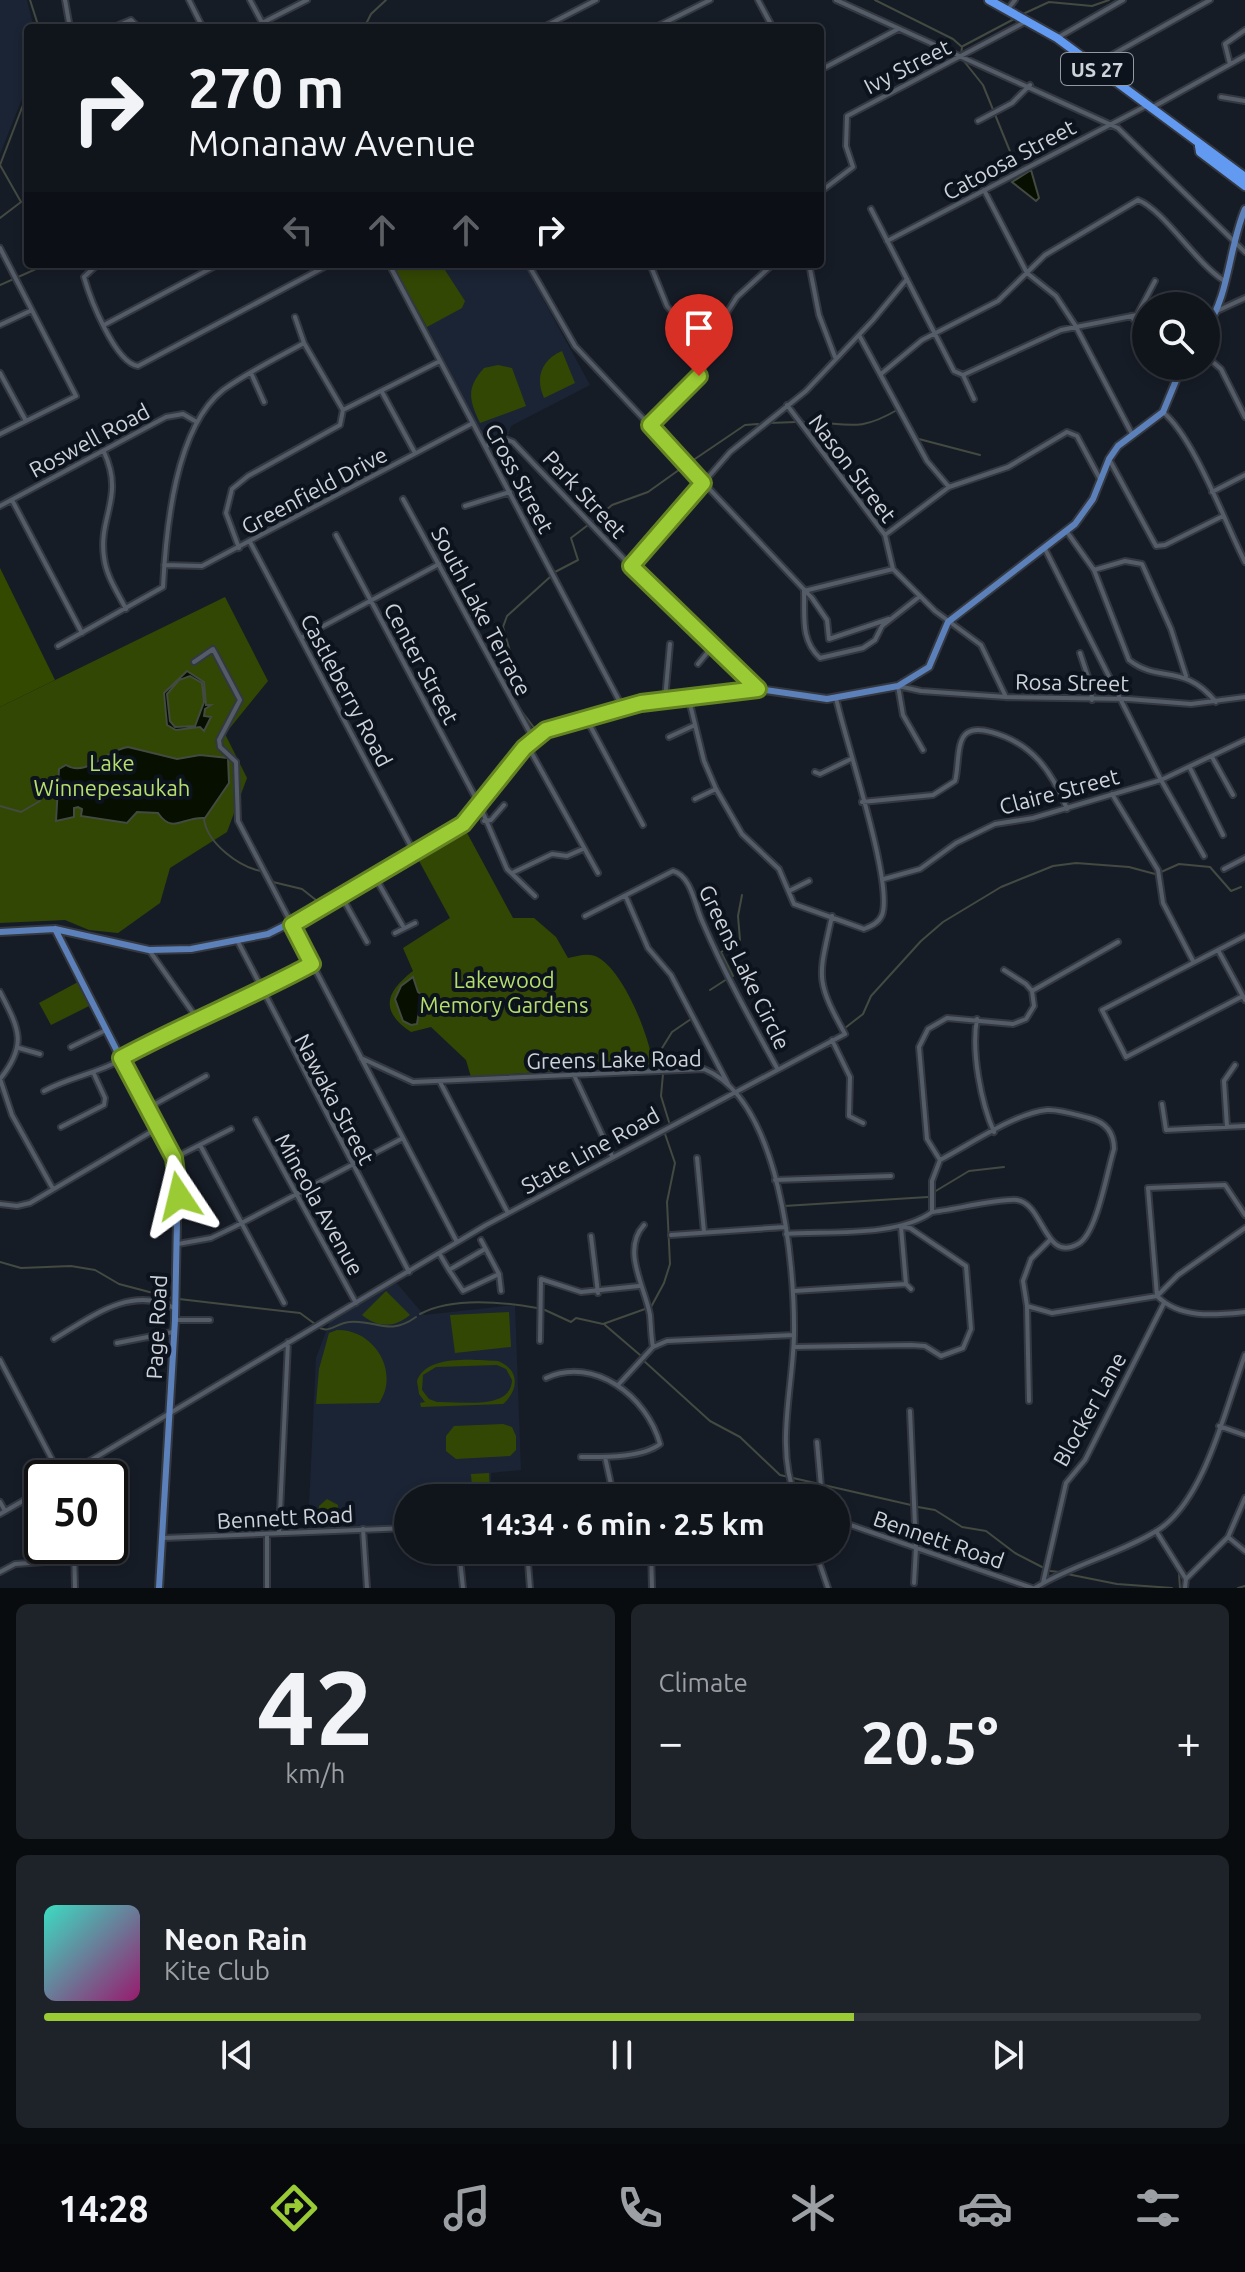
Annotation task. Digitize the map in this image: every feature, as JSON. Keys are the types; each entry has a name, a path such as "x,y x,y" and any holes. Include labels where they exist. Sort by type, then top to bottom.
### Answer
{"highway":[{"name":"US 27","path":"989,0 1057,38 1199,146 1245,177"},
{"name":"US 27","path":"1199,146 1200,152 1245,186"}],"main road":[{"path":"1220,296 1245,209"},
{"path":"0,932 55,929 149,950 191,949 268,934 292,925 342,897 463,824 533,738 586,717 665,699 758,689 805,698 836,698 898,686 929,667 948,622 979,595 1067,532 1084,513 1109,459 1132,434 1163,412 1176,380"},
{"name":"Page Road","path":"55,929 174,1158 179,1182 175,1320 159,1588"}],"street":[{"path":"65,0 69,24"},
{"path":"189,0 201,24"},
{"path":"250,0 262,24"},
{"path":"266,24 307,0"},
{"path":"550,24 596,0"},
{"path":"662,24 710,0"},
{"path":"758,0 770,24"},
{"path":"836,0 1030,85 1109,124 1139,148 1233,244 1245,252"},
{"path":"1008,9 1015,0"},
{"path":"1057,38 1123,0"},
{"path":"1093,66 1210,0"},
{"name":"Ivy Street","path":"824,189 853,167 846,146 847,116 1028,21"},
{"path":"824,68 898,29"},
{"path":"1230,64 1225,44 1245,30"},
{"name":"Catoosa Street","path":"887,241 1245,56"},
{"path":"978,121 1021,96 1030,85"},
{"path":"1221,97 1245,101"},
{"path":"984,190 1027,273 1056,296 1075,325 1132,434"},
{"path":"881,374 936,332 989,308 1045,255 1138,200 1144,202 1223,280"},
{"path":"871,209 954,371 963,375 974,399"},
{"path":"0,248 76,396 0,434"},
{"path":"94,268 84,277 104,325 121,357 138,366 321,268"},
{"path":"104,325 211,268"},
{"name":"Cross Street","path":"391,268 623,708"},
{"path":"530,268 575,346 823,611 829,639 889,619 919,597"},
{"path":"652,268 667,306 708,355"},
{"path":"650,425 699,376 737,297 768,268"},
{"path":"810,268 819,315 835,357"},
{"path":"631,566 747,436 806,391 907,279"},
{"path":"963,375 1075,325 1102,324 1131,316 1144,308 1155,281"},
{"path":"1220,310 1245,298"},
{"path":"0,325 31,311"},
{"path":"239,548 226,513 232,489 248,476 340,425 343,410 304,343 295,317"},
{"path":"859,335 927,461 949,487"},
{"path":"58,646 163,587 172,492 195,421 222,392 304,343"},
{"path":"343,410 440,361"},
{"path":"1220,368 1245,417"},
{"path":"0,373 26,421"},
{"path":"251,373 264,402"},
{"path":"382,392 415,453"},
{"name":"Nason Street","path":"787,405 885,535 893,569 919,597 981,645 1006,697"},
{"path":"1163,412 1175,424 1245,562"},
{"name":"Roswell Road","path":"0,506 166,417 183,414 195,421"},
{"name":"Greenfield Drive","path":"164,565 202,566 473,423"},
{"path":"885,535 949,487 1008,467 1067,432 1077,436 1100,479"},
{"name":"Park Street","path":"486,446 505,439 513,442 631,566 758,689"},
{"path":"104,451 114,473 103,554 108,574 126,609"},
{"path":"1109,459 1156,546 1165,545 1223,516"},
{"path":"1212,492 1245,475"},
{"path":"465,506 510,492"},
{"path":"12,499 82,633"},
{"name":"South Lake Terrace","path":"403,499 533,738"},
{"path":"1067,532 1094,570 1129,660 1146,669 1186,676 1216,702"},
{"name":"Center Street","path":"336,535 480,806 484,821 512,873 535,896"},
{"name":"Castleberry Road","path":"250,542 415,854"},
{"path":"1045,549 1161,780 1204,856"},
{"path":"1094,570 1125,561 1142,564 1171,629 1186,676"},
{"path":"301,638 439,564"},
{"path":"804,591 893,569"},
{"path":"804,591 804,629 812,651 820,658 863,648 875,640 889,619"},
{"path":"665,699 670,644"},
{"path":"698,664 712,647"},
{"path":"194,662 213,649 237,690 239,709 222,731 220,747 236,762 238,821 457,1242"},
{"path":"1080,653 1091,686 1092,700"},
{"path":"898,686 903,715 923,750"},
{"name":"Rosa Street","path":"898,686 921,691 1006,697 1123,699 1191,704 1245,697"},
{"path":"688,696 716,789 742,834 779,869 794,904 832,916 853,928 864,929 875,924 884,908 884,879 836,698"},
{"path":"586,717 643,825"},
{"path":"669,737 695,725"},
{"path":"862,802 933,795 955,781 962,738 968,732 981,729 1010,737 1041,760 1056,781 1067,809"},
{"path":"1243,741 1245,752"},
{"name":"Claire Street","path":"884,879 920,869 956,843 995,824 1067,809 1161,780 1243,741"},
{"path":"524,748 530,750 598,873"},
{"path":"1212,757 1233,795"},
{"path":"815,772 820,774 851,759"},
{"path":"1190,768 1223,835"},
{"path":"695,799 716,789"},
{"path":"1112,794 1150,855 1159,878 1163,903 1193,961"},
{"path":"484,821 491,820 504,805"},
{"path":"512,873 552,854 567,856 583,849"},
{"path":"1224,869 1245,858"},
{"name":"Greens Lake Circle","path":"626,896 673,871 685,879 702,922 777,1068"},
{"path":"375,877 404,928"},
{"path":"789,891 809,881"},
{"path":"585,916 626,896 648,948 671,975 732,1089 753,1119 775,1180 794,1291 786,1457 791,1484"},
{"path":"342,897 367,942"},
{"name":"State Line Road","path":"94,1460 170,1418 288,1342 508,1213 732,1089 835,1044 845,1034 822,991 821,981 832,916"},
{"path":"395,933 415,923"},
{"path":"1217,949 1244,998 1126,1057 1102,1010 1193,961 1217,949 1245,936"},
{"name":"Nawaka Street","path":"236,940 409,1272"},
{"path":"1032,991 1118,942"},
{"path":"149,950 196,1017"},
{"path":"44,1091 75,1075 94,1074 196,1017 261,992 312,964"},
{"path":"940,1160 927,1139 919,1047 928,1029 947,1018 1013,1024 1026,1019 1034,1006 1032,991 1004,970"},
{"path":"0,992 16,1023 19,1048 0,1079 4,1098 53,1189"},
{"path":"977,1019 972,1044 981,1075 983,1107 994,1132"},
{"path":"71,1047 106,1030"},
{"path":"835,1044 850,1077 846,1105 849,1116 863,1123"},
{"path":"19,1048 40,1054"},
{"name":"Greens Lake Road","path":"361,1058 405,1081 440,1082 573,1073 704,1069 732,1089"},
{"path":"1227,1127 1224,1081 1235,1065"},
{"path":"573,1073 612,1156"},
{"path":"61,1127 104,1105 105,1098 94,1074"},
{"path":"148,1108 206,1076"},
{"path":"440,1082 508,1213"},
{"path":"1162,1104 1166,1130 1245,1126"},
{"path":"901,1227 919,1221 932,1212 1018,1200 1035,1209 1050,1240 1067,1248 1080,1243 1090,1233 1114,1149 1110,1132 1095,1120 1049,1109 1028,1115 940,1160 932,1181 932,1212"},
{"name":"Mineola Avenue","path":"256,1120 356,1303"},
{"path":"0,1204 17,1206 30,1203 158,1128"},
{"path":"174,1158 231,1129"},
{"path":"178,1244 211,1238 298,1196 403,1138"},
{"path":"200,1145 284,1303"},
{"path":"697,1158 704,1232"},
{"path":"775,1180 891,1176"},
{"path":"1245,1215 1225,1185 1148,1188 1157,1296 1164,1303 1205,1315 1245,1312"},
{"path":"644,1225 634,1244 639,1286 649,1312 653,1347"},
{"path":"671,1235 901,1227 910,1228 966,1266 971,1329 963,1348 941,1356 925,1346 911,1345 793,1347"},
{"path":"901,1227 906,1284 911,1289"},
{"path":"1027,1306 1052,1313 1157,1296 1178,1275 1245,1228"},
{"path":"591,1236 598,1293"},
{"path":"481,1240 499,1274 501,1291"},
{"path":"1029,1401 1027,1306 1023,1291 1027,1267 1050,1240"},
{"path":"449,1270 485,1249"},
{"path":"439,1253 463,1291 499,1274"},
{"path":"540,1341 541,1279 581,1292 598,1293 639,1286"},
{"path":"794,1291 906,1284"},
{"path":"54,1339 125,1300 160,1300 174,1308"},
{"name":"Blocker Lane","path":"1043,1583 1066,1483 1085,1460 1164,1303"},
{"path":"175,1320 210,1320"},
{"path":"117,1343 173,1332"},
{"path":"618,1385 653,1347 667,1341 794,1335"},
{"path":"279,1533 288,1342"},
{"path":"1034,1588 1156,1531 1175,1516 1194,1489 1245,1355"},
{"path":"0,1360 52,1460"},
{"path":"546,1378 560,1372 585,1370 604,1376 618,1385 654,1425 660,1444 650,1449 605,1457 581,1457"},
{"path":"910,1411 916,1548 914,1583"},
{"path":"1219,1426 1245,1435"},
{"path":"817,1442 821,1484"},
{"path":"605,1457 611,1484"},
{"path":"1186,1579 1228,1537 1245,1498"},
{"path":"0,1502 2,1513 24,1500"},
{"name":"Bennett Road","path":"850,1525 1034,1588"},
{"name":"Bennett Road","path":"164,1538 394,1528"},
{"path":"363,1529 367,1588"},
{"path":"1156,1531 1186,1579 1185,1588"},
{"path":"267,1534 267,1588"},
{"path":"1228,1537 1245,1551"},
{"path":"0,1572 15,1564 24,1563"},
{"path":"75,1564 75,1588"},
{"path":"460,1564 463,1588"},
{"path":"528,1564 530,1588"},
{"path":"651,1564 652,1588"},
{"path":"820,1564 828,1588"}],"shaded area":[{"path":"0,0 27,0 33,24 24,24 24,94 0,154"},
{"path":"1031,170 1039,198 1036,201 1012,182"},
{"path":"393,268 526,268 590,385 511,426 508,437 485,441"},
{"path":"187,671 204,682 206,705 211,705 205,709 204,716 211,717 204,731 200,727 176,730 167,725 164,693","holes":["190,676 202,683 204,702 195,726 175,727 170,721 167,694 179,680"]},
{"name":"Lake Winnepesaukah","path":"128,747 177,759 200,755 228,758 229,783 205,818 174,824 158,813 137,812 127,823 81,816 82,809 78,807 74,808 74,817 56,821 59,769 66,765 74,768 89,766"},
{"path":"413,977 418,992 431,1002 419,1011 417,1024 411,1025 403,1021 395,999 401,986"},
{"path":"395,1281 424,1315 515,1305 521,1470 491,1473 491,1484 394,1484 394,1525 308,1527 316,1358 330,1321"}],"green space":[{"path":"395,268 444,268 465,301 462,308 427,327"},
{"path":"562,351 575,383 544,398 540,383 542,370 549,359"},
{"path":"498,365 512,368 526,406 480,423 473,408 472,388 484,368"},
{"path":"0,568 55,680 0,707"},
{"name":"Lake Winnepesaukah","path":"225,597 268,681 225,734 247,778 227,832 170,868 160,903 118,933 89,930 65,920 0,923 0,707"},
{"name":"Lakewood Memory Gardens","path":"466,831 513,918 534,918 556,937 568,958 595,956 618,977 641,1022 653,1064 471,1077 466,1060 431,1027 411,1032 394,1016 390,1008 392,993 413,971 403,948 450,918 418,859"},
{"path":"78,982 91,1005 51,1025 39,1003"},
{"path":"386,1291 410,1315 386,1325 362,1315"},
{"path":"509,1312 511,1347 455,1353 450,1315"},
{"path":"337,1330 363,1337 380,1355 387,1379 379,1403 316,1404 319,1369 329,1333"},
{"path":"452,1360 498,1361 510,1370 515,1381 512,1393 503,1404 421,1407 420,1403 425,1402 419,1394 417,1381 430,1366","holes":["497,1365 506,1369 512,1380 509,1390 494,1400 437,1402 429,1399 422,1390 423,1375 436,1367"]},
{"path":"503,1424 512,1427 516,1436 516,1450 510,1456 456,1459 446,1451 446,1436 454,1426"},
{"path":"489,1473 489,1484 472,1484 471,1474"},
{"path":"327,1499 338,1505 339,1522 317,1522 319,1506"}],"waterway":[{"path":"30,0 38,24"},
{"path":"366,24 371,14 386,0"},
{"path":"875,0 953,39 962,47 961,55"},
{"path":"1023,14 1049,2 1092,6 1109,0"},
{"path":"963,46 1014,19"},
{"path":"963,60 983,85 1018,171"},
{"path":"0,218 21,202 0,165 24,102"},
{"path":"0,285 36,269 53,268"},
{"path":"803,422 861,424 897,410"},
{"path":"769,423 796,422"},
{"path":"689,463 745,425 758,424"},
{"path":"915,438 980,455"},
{"path":"591,523 612,505 648,492 683,467"},
{"path":"555,572 578,560 571,538 588,525"},
{"path":"505,682 513,662 503,627 507,616 550,577"},
{"path":"517,705 535,729"},
{"path":"531,747 538,739"},
{"path":"506,780 527,752"},
{"path":"498,791 503,784"},
{"path":"0,806 21,812 40,801"},
{"path":"204,819 211,837 225,852 243,865 261,871"},
{"path":"430,849 458,833"},
{"path":"379,878 422,853"},
{"path":"845,1028 863,1014 871,996 921,941 943,922 1001,887 1053,866 1076,863 1129,867 1155,874"},
{"path":"1161,872 1179,864 1210,867 1231,891 1241,887"},
{"path":"267,871 273,882 302,889 321,904"},
{"path":"733,976 721,952 740,940 738,916 742,895"},
{"path":"326,908 340,901"},
{"path":"710,990 727,979"},
{"path":"662,1066 659,1053 672,1032 691,1019"},
{"path":"818,1050 832,1045"},
{"path":"663,1074 661,1096 669,1122"},
{"path":"651,1307 670,1264 667,1202 675,1163 664,1131"},
{"path":"934,1192 969,1171 1004,1167"},
{"path":"784,1206 928,1197"},
{"path":"730,1233 780,1230"},
{"path":"0,1262 21,1268 71,1266 95,1270 119,1284 172,1298"},
{"path":"179,1299 300,1313 315,1324"},
{"path":"420,1314 433,1308 463,1303 537,1308"},
{"path":"545,1310 571,1322 576,1318 603,1324 645,1309"},
{"path":"320,1328 349,1322 390,1327 416,1317"},
{"path":"605,1325 640,1355"},
{"path":"644,1361 710,1421 740,1437 780,1475 911,1505"},
{"path":"918,1507 935,1510 962,1527 986,1531 1015,1553 1042,1567"},
{"path":"1050,1571 1060,1572"},
{"path":"1067,1574 1117,1584 1172,1588"},
{"path":"1179,1574 1180,1588"},
{"path":"1238,1588 1245,1586"}],"route":[{"path":"179,1196 174,1158 121,1058 196,1017 242,1001 312,964 292,925 463,824 524,748 546,730 641,703 758,689 631,566 703,483 650,425 699,376"}]}
